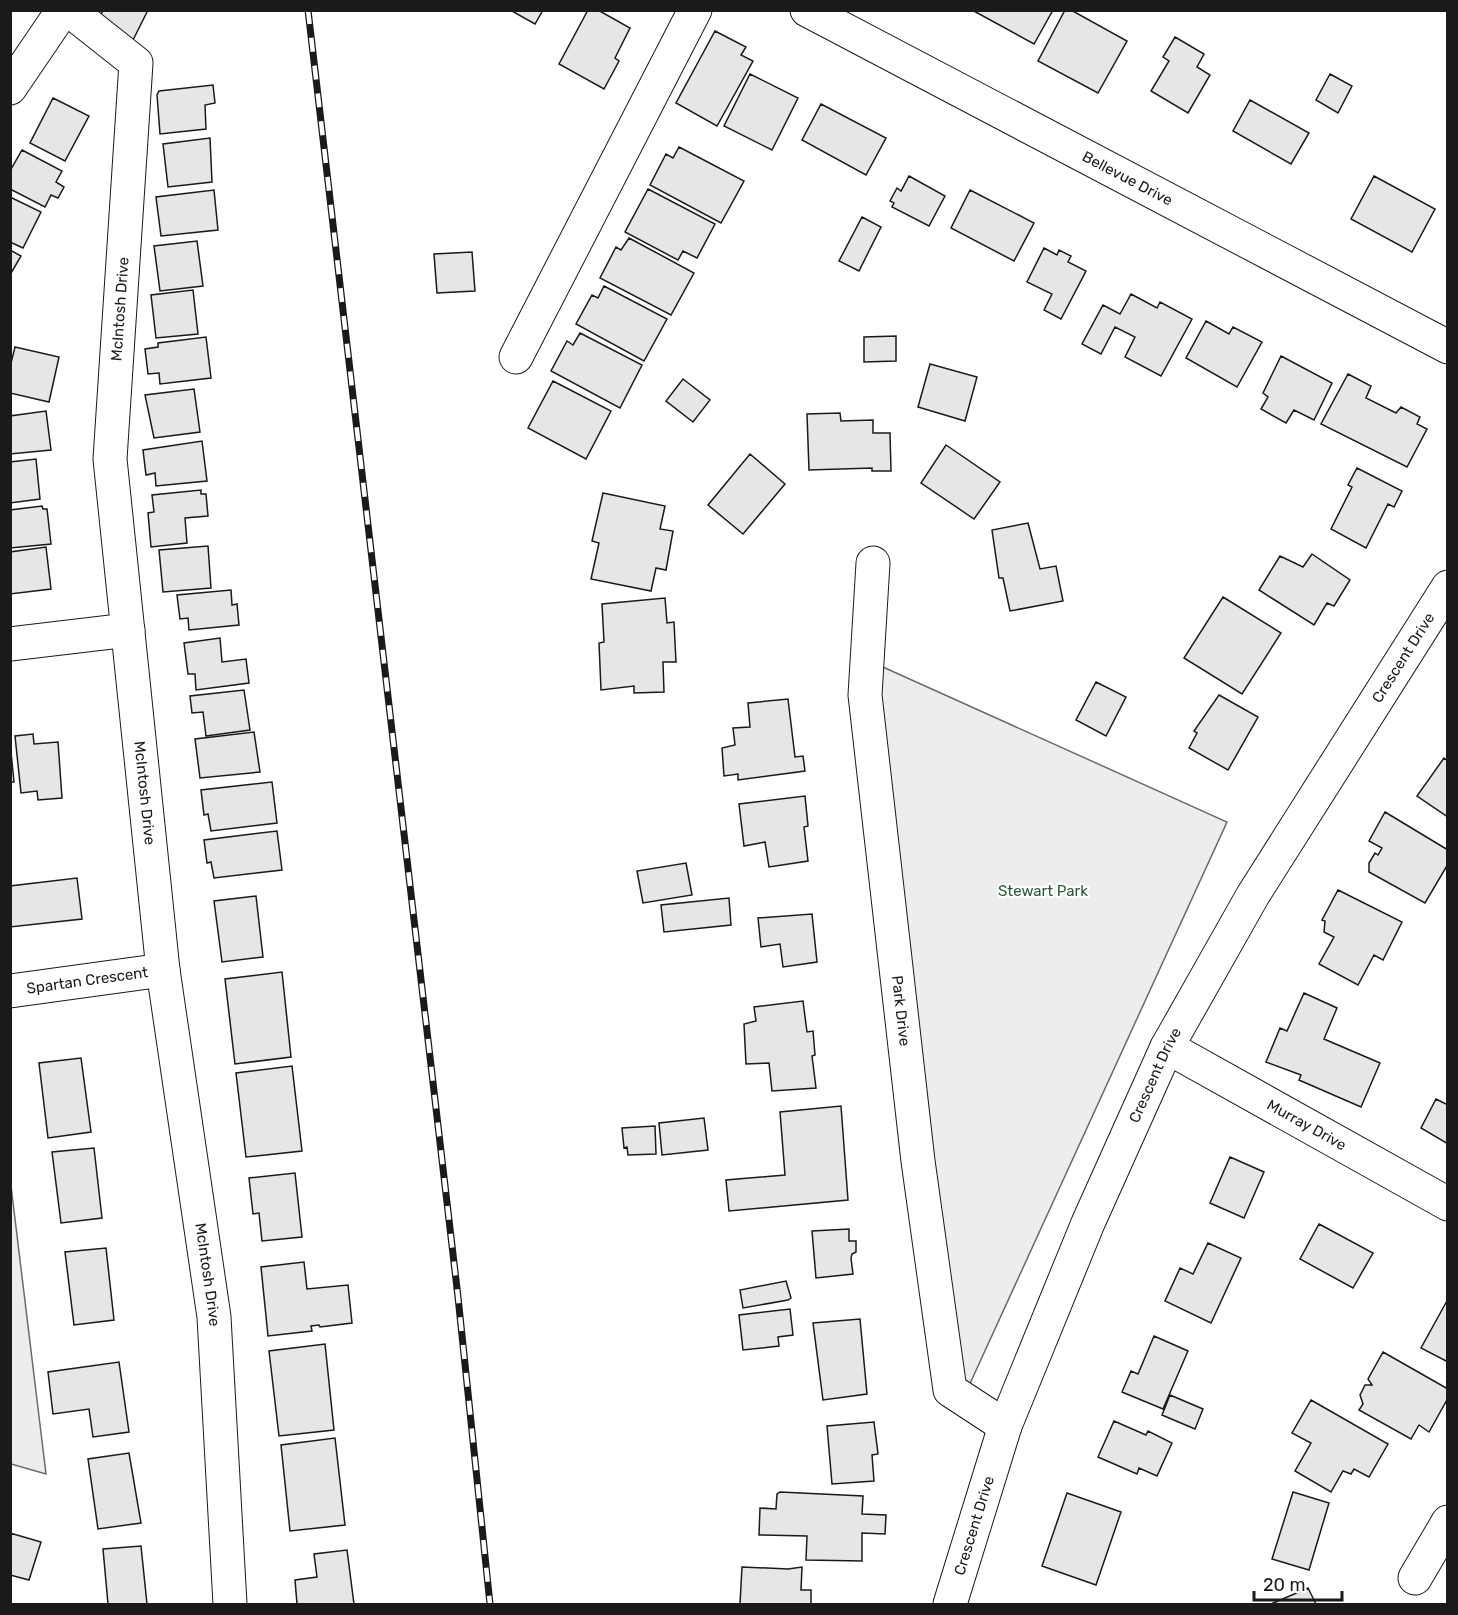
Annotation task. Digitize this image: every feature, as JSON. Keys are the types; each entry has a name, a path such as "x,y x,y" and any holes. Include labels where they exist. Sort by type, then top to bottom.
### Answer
{"street":[{"path":"10,88 63,10"},
{"name":"McIntosh Drive","path":"69,10 136,63 110,459 163,970 214,1317 230,1605"},
{"path":"516,357 695,10"},
{"name":"Bellevue Drive","path":"807,10 1448,347"},
{"name":"Park Drive","path":"873,563 865,695 918,1161 950,1390 1005,1426"},
{"name":"Crescent Drive","path":"950,1605 1005,1426 1088,1223 1167,1047 1253,895 1448,588"},
{"path":"10,644 128,630"},
{"name":"Spartan Crescent","path":"10,991 163,970"},
{"name":"Murray Drive","path":"1167,1047 1448,1204"},
{"path":"1415,1578 1448,1522"}],"shaded area":[{"name":"Stewart Park","path":"874,663 1227,822 962,1401"},
{"path":"11,1186 46,1474 11,1464"}],"building":[{"path":"103,10 148,10 133,40 98,22"},
{"path":"510,10 543,10 535,24"},
{"path":"588,10 598,10 630,28 615,58 619,61 604,89 559,64"},
{"path":"972,10 1053,10 1034,44"},
{"path":"1065,10 1071,10 1127,41 1098,93 1038,61"},
{"path":"715,31 746,47 741,55 753,61 717,126 676,103"},
{"path":"1175,37 1204,54 1197,67 1210,75 1188,113 1151,91 1169,61 1163,57"},
{"path":"750,74 798,98 772,150 724,126"},
{"path":"1330,74 1352,86 1338,113 1316,100"},
{"path":"213,85 215,103 205,105 206,129 160,134 157,95 159,91"},
{"path":"53,98 89,116 65,161 30,143"},
{"path":"1250,100 1309,133 1291,164 1233,131"},
{"path":"821,104 886,138 866,175 802,140"},
{"path":"210,138 212,182 168,187 163,144"},
{"path":"679,147 744,181 721,223 650,185 666,154 673,158"},
{"path":"22,150 62,171 56,182 64,187 58,198 51,195 45,207 10,189 10,171"},
{"path":"909,176 945,196 929,226 892,207 894,203 890,201 897,188 901,191"},
{"path":"1374,176 1435,209 1412,252 1351,219"},
{"path":"648,189 715,224 697,258 683,251 678,260 625,232"},
{"path":"214,190 218,230 161,236 156,197"},
{"path":"970,190 1034,223 1014,261 951,228"},
{"path":"10,197 41,212 23,248 10,242"},
{"path":"862,217 881,227 859,271 839,261"},
{"path":"629,238 694,273 671,315 600,278 616,247 621,250"},
{"path":"197,241 203,286 160,291 154,246"},
{"path":"1044,248 1057,255 1059,250 1071,256 1068,262 1086,271 1061,319 1044,310 1052,294 1027,282"},
{"path":"10,250 21,256 10,275"},
{"path":"472,252 475,291 437,293 434,254"},
{"path":"604,286 667,319 644,361 576,324 592,295 598,298"},
{"path":"193,290 198,334 156,338 151,295"},
{"path":"1131,294 1157,308 1160,302 1192,319 1161,376 1125,357 1135,337 1115,327 1101,354 1082,344 1103,305 1120,314"},
{"path":"1206,321 1229,334 1233,327 1262,342 1237,387 1186,358"},
{"path":"580,333 642,365 620,408 551,371 567,341 573,345"},
{"path":"896,336 896,361 864,362 864,337"},
{"path":"206,337 211,378 160,384 159,373 148,374 145,349 158,347 158,343"},
{"path":"15,347 59,357 49,402 10,393 10,367"},
{"path":"1281,356 1332,383 1314,420 1294,410 1286,423 1261,409 1268,397 1263,393"},
{"path":"930,364 977,377 965,421 918,407"},
{"path":"1348,374 1371,386 1366,398 1396,413 1401,407 1420,417 1417,424 1427,429 1407,467 1321,424"},
{"path":"683,379 710,400 693,422 666,401"},
{"path":"553,381 611,411 586,459 528,428"},
{"path":"194,389 200,432 154,438 145,395"},
{"path":"46,411 51,450 10,454 10,416"},
{"path":"840,413 841,421 873,420 873,433 890,433 891,471 872,471 872,468 809,470 807,414"},
{"path":"202,441 207,481 156,486 155,473 146,475 143,450"},
{"path":"946,445 1000,482 974,519 921,483"},
{"path":"750,454 785,484 743,534 708,505"},
{"path":"36,459 40,499 10,503 10,462"},
{"path":"1357,468 1402,491 1394,507 1388,504 1366,548 1331,529 1352,487 1348,485"},
{"path":"201,490 201,494 206,494 208,516 185,518 187,543 151,547 148,513 154,512 152,495"},
{"path":"603,493 665,506 660,529 673,531 666,570 656,568 651,591 591,579 599,543 592,541"},
{"path":"42,506 43,509 47,509 51,544 10,548 10,510"},
{"path":"1028,523 1040,569 1056,566 1063,601 1010,611 1003,578 999,578 992,530"},
{"path":"208,546 211,588 163,592 159,550"},
{"path":"46,547 51,589 10,594 10,552"},
{"path":"1312,554 1350,580 1334,606 1327,603 1314,625 1259,590 1280,556 1303,567"},
{"path":"231,590 232,605 237,604 239,625 189,630 188,618 180,619 177,595"},
{"path":"1223,597 1281,633 1242,694 1184,658"},
{"path":"665,598 667,623 674,622 676,662 663,662 664,692 634,693 634,686 601,690 599,643 604,642 602,604"},
{"path":"220,638 222,662 246,659 249,683 196,690 195,674 188,674 184,643"},
{"path":"1096,682 1126,697 1106,736 1076,720"},
{"path":"244,690 250,730 206,736 203,712 192,713 190,696"},
{"path":"1219,695 1258,717 1228,770 1189,748 1197,733 1194,731"},
{"path":"788,699 795,757 803,756 805,771 738,780 738,774 724,776 722,748 735,745 733,728 750,727 748,703"},
{"path":"254,732 260,772 200,778 195,739"},
{"path":"33,734 34,744 58,742 62,798 38,800 37,791 21,793 15,736"},
{"path":"10,742 14,782 10,782"},
{"path":"1444,758 1448,761 1448,817 1417,796"},
{"path":"272,782 277,823 211,831 208,814 204,815 201,790"},
{"path":"805,796 808,826 804,827 808,861 769,867 765,842 744,846 739,804"},
{"path":"1385,812 1448,850 1448,864 1425,903 1369,872 1369,863 1375,853 1378,855 1382,848 1369,841"},
{"path":"277,831 282,870 214,878 211,862 207,863 204,840"},
{"path":"686,863 692,895 643,903 637,871"},
{"path":"77,878 82,919 10,927 10,886"},
{"path":"1338,890 1402,922 1383,960 1374,955 1358,985 1319,964 1334,937 1324,932 1325,921 1322,920"},
{"path":"256,896 263,957 222,962 214,901"},
{"path":"729,898 731,925 664,932 661,905"},
{"path":"812,914 817,962 783,967 780,944 761,947 758,918"},
{"path":"282,972 291,1057 235,1064 225,979"},
{"path":"1304,993 1337,1008 1324,1039 1380,1063 1361,1107 1299,1080 1301,1075 1266,1062 1280,1028 1287,1031"},
{"path":"803,1001 807,1032 813,1031 815,1055 812,1056 816,1088 772,1091 769,1063 746,1064 744,1024 756,1021 754,1007"},
{"path":"81,1058 91,1132 48,1138 39,1063"},
{"path":"292,1066 302,1151 246,1157 236,1073"},
{"path":"1436,1099 1448,1105 1448,1144 1421,1128"},
{"path":"841,1106 848,1200 729,1211 726,1180 785,1175 780,1112"},
{"path":"704,1118 708,1150 662,1155 659,1123"},
{"path":"655,1126 656,1154 628,1155 627,1147 624,1148 622,1128"},
{"path":"94,1148 102,1218 61,1223 52,1152"},
{"path":"1230,1157 1264,1172 1244,1218 1210,1203"},
{"path":"295,1173 302,1237 262,1241 259,1213 253,1214 249,1178"},
{"path":"1319,1224 1373,1253 1353,1288 1300,1259"},
{"path":"849,1229 849,1241 856,1241 856,1252 851,1258 853,1274 816,1278 812,1231"},
{"path":"1208,1243 1241,1258 1211,1323 1165,1301 1180,1268 1193,1274"},
{"path":"106,1248 114,1320 74,1325 65,1252"},
{"path":"304,1262 307,1289 348,1285 352,1323 311,1326 312,1331 268,1336 261,1267"},
{"path":"786,1281 791,1298 788,1300 743,1308 740,1290"},
{"path":"1448,1299 1448,1362 1421,1348"},
{"path":"790,1309 793,1335 778,1337 779,1346 743,1350 739,1315"},
{"path":"860,1319 867,1394 823,1400 813,1323"},
{"path":"1154,1336 1188,1351 1163,1409 1122,1392 1131,1371 1138,1374"},
{"path":"325,1344 334,1430 279,1436 269,1351"},
{"path":"1383,1352 1448,1389 1448,1398 1429,1432 1419,1425 1411,1439 1359,1410 1363,1404 1360,1395 1365,1385 1372,1385 1368,1379"},
{"path":"119,1362 129,1432 93,1437 89,1409 53,1414 48,1372"},
{"path":"1170,1395 1203,1409 1195,1429 1162,1415"},
{"path":"1311,1400 1388,1444 1369,1477 1354,1469 1351,1474 1343,1471 1331,1492 1295,1471 1311,1443 1292,1433"},
{"path":"1114,1421 1146,1435 1148,1431 1172,1443 1157,1476 1139,1468 1137,1474 1098,1457"},
{"path":"874,1422 878,1454 872,1455 874,1481 832,1484 827,1426"},
{"path":"335,1438 345,1525 290,1531 281,1445"},
{"path":"129,1453 141,1523 98,1529 88,1459"},
{"path":"780,1492 863,1496 862,1514 886,1515 885,1534 862,1533 862,1561 806,1560 807,1536 759,1535 760,1508 776,1509 777,1494"},
{"path":"1293,1492 1329,1503 1309,1570 1272,1559"},
{"path":"1067,1493 1121,1512 1096,1585 1042,1566"},
{"path":"10,1533 41,1542 29,1580 10,1575"},
{"path":"141,1546 147,1604 108,1604 103,1549"},
{"path":"347,1550 354,1604 297,1604 295,1580 317,1577 314,1554"},
{"path":"742,1567 788,1569 802,1567 801,1590 811,1590 811,1604 740,1604"},
{"path":"1308,1588 1316,1604 1271,1604"}],"railway":[{"path":"308,10 458,1297 490,1604"}]}
